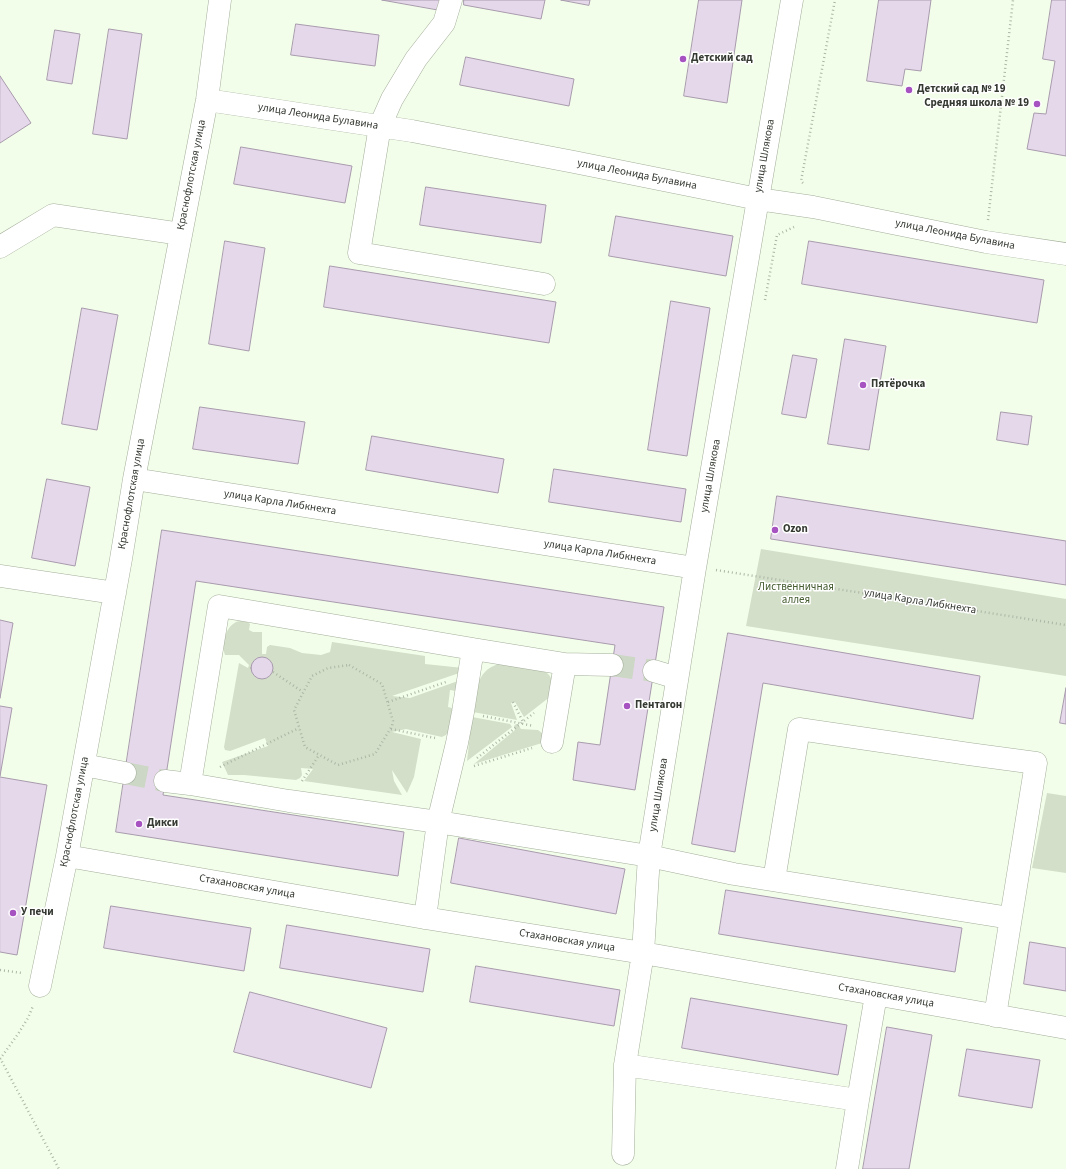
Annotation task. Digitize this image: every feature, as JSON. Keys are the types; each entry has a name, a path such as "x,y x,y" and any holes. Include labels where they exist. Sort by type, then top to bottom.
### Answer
{"street":[{"name":"Краснофлотская улица","path":"40,986 67,856 134,480 207,100 220,0"},
{"path":"451,0 444,23 416,59 392,99 380,126 359,253 544,284"},
{"name":"улица Шлякова","path":"623,1154 625,1065 643,953 649,856 695,568 792,0"},
{"name":"улица Леонида Булавина","path":"207,100 412,131 758,199 813,207 986,242 1066,254"},
{"path":"0,247 53,215 181,234"},
{"name":"улица Карла Либкнехта","path":"134,480 695,568"},
{"path":"0,576 115,593"},
{"path":"190,783 219,606 564,664 612,665"},
{"path":"425,918 438,822 457,743 473,649"},
{"path":"552,742 564,664"},
{"path":"654,670 677,678"},
{"path":"774,880 799,729 1036,763 994,1016"},
{"path":"84,765 125,773"},
{"path":"165,781 190,783 289,801 438,822 649,856 734,874 1010,918"},
{"name":"Стахановская улица","path":"67,856 425,918 643,953 1066,1028"},
{"path":"847,1169 876,995"},
{"path":"625,1065 858,1100"}],"path":[{"path":"764,306 776,235 812,219 815,196 801,181 835,0"},
{"path":"986,242 1013,0"},
{"path":"717,570 718,563"},
{"name":"улица Карла Либкнехта","path":"695,568 717,570 1066,625"},
{"path":"349,665 382,684 393,720 391,728 375,754 338,765 304,747 294,710 304,692 312,676 328,668 349,665"},
{"path":"273,672 304,692"},
{"path":"388,702 469,674"},
{"path":"475,760 560,693"},
{"path":"513,702 522,723"},
{"path":"463,712 522,723"},
{"path":"190,783 299,728"},
{"path":"391,728 457,743"},
{"path":"449,779 464,769 552,742"},
{"path":"289,801 318,755"},
{"path":"40,986 28,1018 0,1058 58,1169"}],"green space":[{"name":"Лиственничная аллея","path":"761,549 1066,599 1066,676 746,626"},
{"path":"240,621 250,624 249,630 253,632 262,632 262,654 266,654 267,647 270,645 290,648 302,653 321,655 330,652 332,642 425,656 425,664 463,668 465,671 392,696 410,698 458,681 456,691 450,690 448,707 452,708 450,728 447,734 442,737 406,729 392,732 421,739 414,777 407,793 392,770 394,781 402,795 304,781 313,769 301,768 302,775 296,780 228,775 222,762 268,746 265,738 230,751 225,750 224,747 239,663 248,668 249,665 239,655 225,655 224,640 228,630 235,623"},
{"path":"498,664 541,670 546,673 552,680 551,696 524,717 515,702 511,703 517,720 473,712 478,683 481,677 490,667"},
{"path":"472,717 510,724 512,727 467,761"},
{"path":"518,724 521,729 538,730 542,733 542,743 474,764 515,730 514,726"},
{"path":"1047,793 1066,796 1066,873 1032,868"}],"building":[{"path":"382,0 441,0 440,10"},
{"path":"464,0 545,0 541,19 464,5"},
{"path":"561,0 590,0 589,5"},
{"path":"699,0 742,0 727,103 684,96"},
{"path":"879,0 931,0 921,71 905,69 902,86 867,81"},
{"path":"1052,0 1066,0 1066,156 1027,149 1034,113 1046,114 1055,61 1043,59"},
{"path":"296,24 379,35 375,66 291,55"},
{"path":"109,29 142,34 127,139 93,134"},
{"path":"55,30 80,34 72,84 47,80"},
{"path":"466,57 574,79 569,106 460,85"},
{"path":"0,76 31,123 0,143"},
{"path":"241,147 352,166 345,203 234,184"},
{"path":"426,187 546,205 541,243 420,225"},
{"path":"616,216 733,236 726,276 609,256"},
{"path":"225,241 265,248 249,351 209,344"},
{"path":"809,241 1044,280 1037,323 802,284"},
{"path":"330,266 556,302 549,343 324,307"},
{"path":"671,301 710,308 687,456 648,450"},
{"path":"82,308 118,315 97,430 62,424"},
{"path":"845,339 886,346 869,450 828,444"},
{"path":"793,355 817,359 806,418 782,414"},
{"path":"200,407 305,422 298,464 193,449"},
{"path":"1001,412 1032,416 1028,445 997,440"},
{"path":"372,436 504,459 498,493 366,470"},
{"path":"554,469 686,489 681,522 549,502"},
{"path":"47,479 90,487 75,566 32,558"},
{"path":"777,496 1066,541 1066,585 771,539"},
{"name":"Пентагон","path":"162,530 664,607 635,790 573,780 578,742 600,745 615,645 196,581 163,795 404,832 398,876 116,832"},
{"path":"0,620 13,623 0,698"},
{"path":"728,633 980,676 973,719 763,683 735,852 692,844"},
{"path":"262,657 270,660 273,668 270,676 262,679 254,676 251,668 254,660"},
{"path":"1066,688 1066,724 1060,723"},
{"path":"0,706 12,708 0,776"},
{"path":"0,777 47,785 17,955 0,952"},
{"path":"459,838 625,869 616,914 451,883"},
{"path":"726,890 962,928 955,972 719,934"},
{"path":"111,906 251,928 244,971 104,948"},
{"path":"287,925 430,949 423,992 280,968"},
{"path":"1030,942 1066,948 1066,991 1024,984"},
{"path":"476,966 620,990 614,1026 470,1002"},
{"path":"250,992 387,1028 371,1088 234,1052"},
{"path":"691,998 847,1025 838,1075 682,1048"},
{"path":"887,1027 932,1035 909,1169 863,1169"},
{"path":"967,1049 1040,1060 1032,1108 959,1096"}],"tunnel":[{"path":"612,665 654,671"},
{"path":"125,773 165,781"}],"place":[{"name":"Детский сад","path":"683,59"},
{"name":"Детский сад № 19","path":"909,90"},
{"name":"Средняя школа № 19","path":"1037,104"},
{"name":"Пятёрочка","path":"863,385"},
{"name":"Ozon","path":"775,530"},
{"name":"Пентагон","path":"627,706"},
{"name":"Дикси","path":"139,824"},
{"name":"У печи","path":"13,913"}]}
